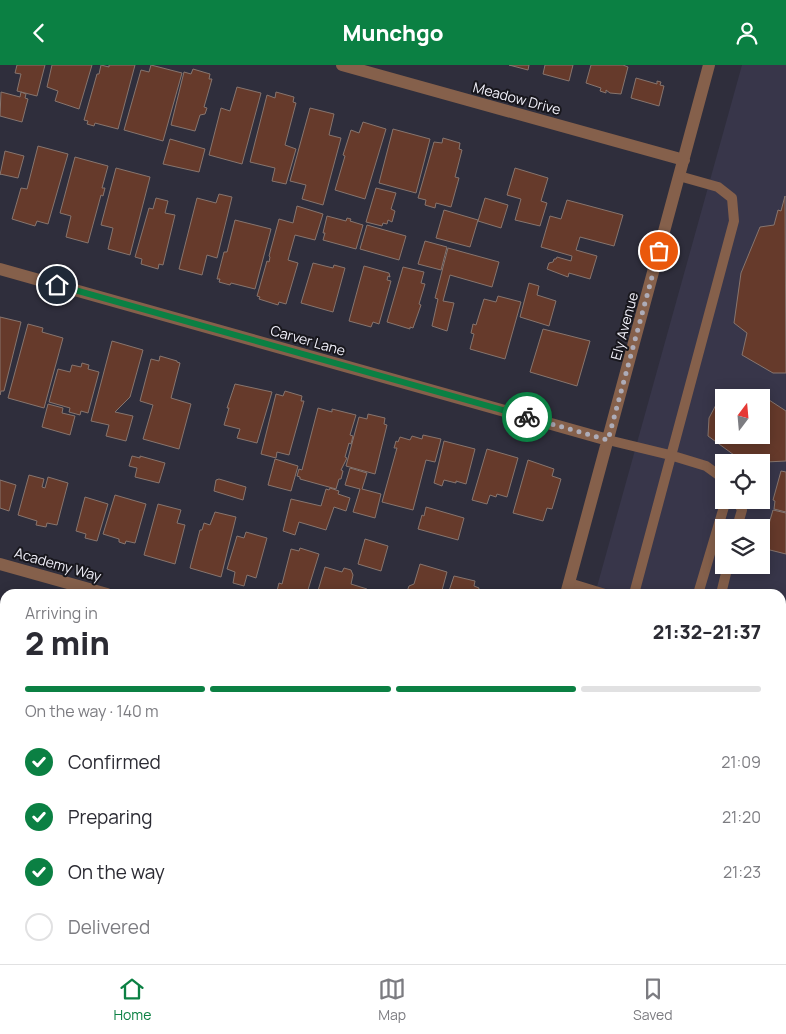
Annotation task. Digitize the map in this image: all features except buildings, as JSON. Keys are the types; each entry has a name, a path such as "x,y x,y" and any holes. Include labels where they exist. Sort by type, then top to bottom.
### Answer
{"street":[{"name":"Meadow Drive","path":"342,65 684,160"},
{"name":"Ely Avenue","path":"567,589 709,65"},
{"name":"Carver Lane","path":"0,269 608,440"},
{"name":"Academy Way","path":"0,564 90,589"}],"lane":[{"path":"635,589 734,221 732,198 718,187 679,176"},
{"path":"608,440 670,455 706,466 715,472"},
{"path":"699,589 723,509"},
{"path":"722,589 726,574"}],"shaded area":[{"path":"742,65 786,65 786,589 596,589"}],"way so far":[{"path":"527,417 608,440 659,251"}],"route":[{"path":"57,285 527,417"}]}
